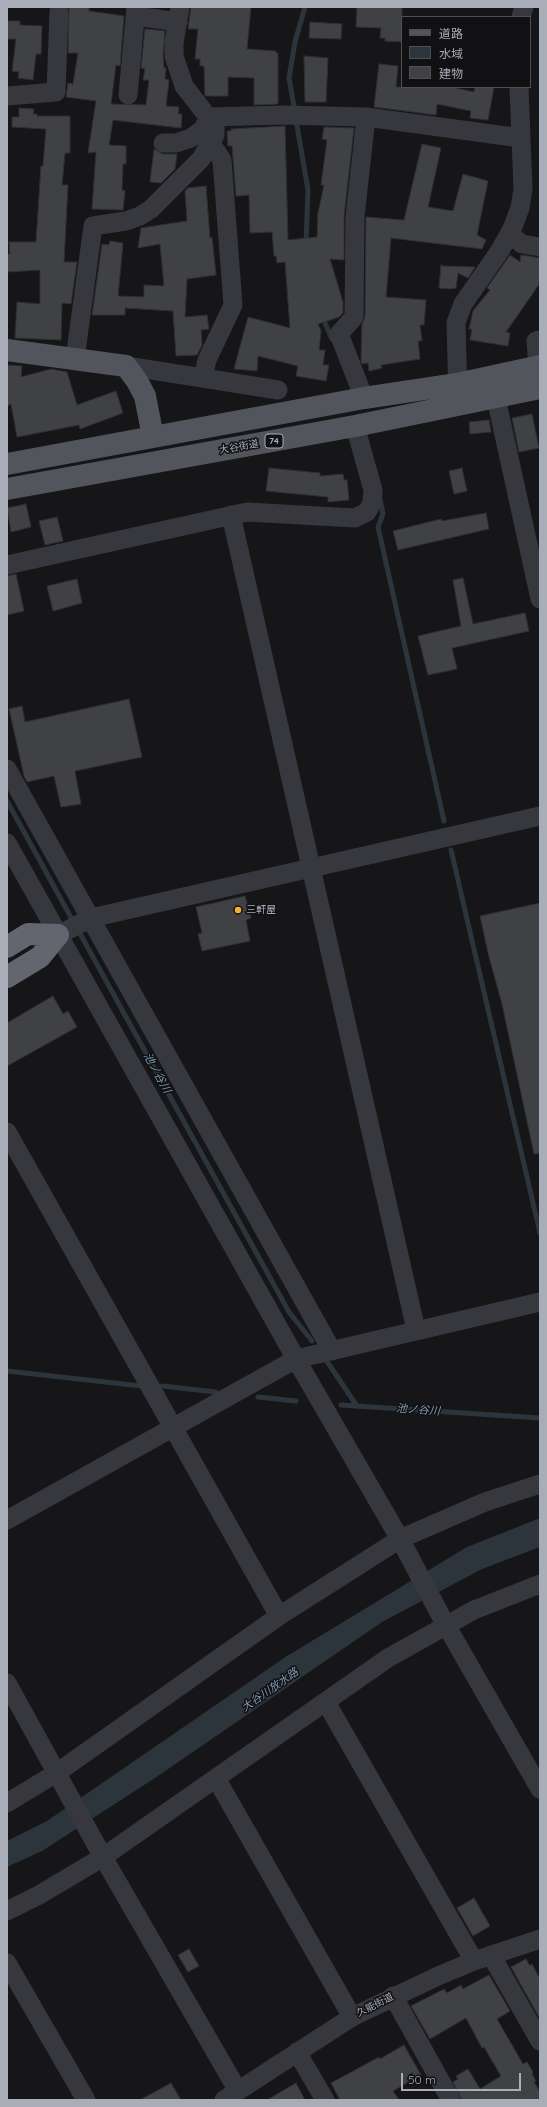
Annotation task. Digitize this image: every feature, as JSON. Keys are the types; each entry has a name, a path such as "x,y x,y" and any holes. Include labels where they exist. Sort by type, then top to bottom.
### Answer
{"highway":[{"path":"7,947 28,934 75,926"},
{"path":"7,977 40,957 75,926"}],"main road":[{"path":"7,350 126,366 137,381 145,396 153,437"},
{"path":"7,464 364,398 539,374"},
{"name":"大谷街道","path":"7,489 356,426 496,398 539,374"}],"street":[{"path":"74,359 93,226 126,221 151,210 201,159 215,135 216,126 191,96 179,74 174,56 179,14 136,11 128,95"},
{"path":"7,96 56,92 59,12"},
{"path":"458,406 456,323 463,304 499,252 509,234 520,208 523,189 520,88"},
{"path":"209,117 284,115 366,117 522,138"},
{"path":"163,144 176,143 191,138 203,129 209,117"},
{"path":"364,398 339,334 354,317 355,217 366,117"},
{"path":"203,378 207,360 233,305 222,160 210,142"},
{"path":"509,234 522,244 540,247"},
{"path":"539,374 536,341 540,340"},
{"path":"126,366 278,390"},
{"path":"496,398 540,599"},
{"path":"7,565 247,512 355,518 366,512 372,503 373,490 356,426"},
{"path":"231,515 416,1330"},
{"path":"7,769 75,926 296,1359 400,1539 444,1621 531,1757 540,1789"},
{"path":"75,926 311,868 540,816"},
{"path":"7,843 75,926 332,1351"},
{"path":"7,1132 279,1616"},
{"path":"7,1520 296,1359 540,1302"},
{"path":"7,1803 58,1772 279,1616 400,1539 485,1502 540,1484"},
{"path":"7,1911 39,1895 103,1857 388,1658 444,1621 540,1584"},
{"path":"7,1683 58,1772 231,2096"},
{"path":"326,1702 482,1958 540,2042"},
{"path":"216,1778 352,2017"},
{"name":"久能街道","path":"231,2096 352,2017 393,1996 482,1958 540,1939"},
{"path":"7,1963 86,2100"},
{"path":"393,1996 451,2100"},
{"path":"297,2052 325,2100"}],"water":[{"name":"大谷川放水路","path":"540,1518 540,1547 482,1569 382,1622 155,1778 42,1851 7,1867 7,1841 47,1821 287,1656 467,1547"}],"building":[{"path":"69,7 89,7 89,11 124,16 120,66 116,65 111,104 146,105 149,80 143,80 145,69 141,68 145,29 165,31 163,56 164,68 166,68 165,79 169,80 166,106 179,107 178,114 182,114 181,128 113,120 109,145 126,146 126,164 123,164 122,190 125,191 123,210 92,209 96,152 88,153 96,101 66,97 68,83 73,84 78,53 68,53"},
{"path":"191,7 251,7 247,49 276,51 276,53 278,53 278,104 254,105 254,78 228,77 228,96 205,96 204,66 200,66 200,59 195,59 198,29 188,29"},
{"path":"357,7 402,7 401,42 385,41 385,38 380,38 381,28 356,27"},
{"path":"7,21 20,21 20,25 42,26 41,54 36,54 33,80 18,78 19,72 12,71 16,39 7,39"},
{"path":"310,22 342,24 341,39 309,38"},
{"path":"304,56 328,58 326,102 305,102"},
{"path":"379,64 398,66 396,87 456,88 474,92 475,88 494,88 488,120 470,118 471,111 437,104 436,115 374,107"},
{"path":"19,108 34,109 33,114 37,114 37,116 70,116 70,153 65,153 62,185 68,185 64,262 77,262 71,304 62,303 61,340 15,338 17,302 40,304 40,270 7,272 7,254 10,254 9,242 36,242 41,166 43,166 46,129 12,127 12,117 19,117"},
{"path":"285,126 288,240 317,237 318,213 324,185 321,185 327,140 322,139 324,127 354,128 344,216 344,260 330,259 343,302 343,313 339,317 318,324 321,331 319,350 325,350 323,365 329,365 326,381 296,376 298,366 258,356 257,371 234,369 248,317 290,328 285,262 277,263 276,256 274,256 272,232 250,233 249,195 236,196 232,146 228,146 227,131 231,131 231,129"},
{"path":"422,144 441,148 428,207 453,211 463,174 488,181 477,235 486,240 482,249 391,238 386,297 426,300 424,325 420,325 422,341 418,341 420,359 381,365 382,368 369,371 368,363 362,364 361,361 362,324 365,317 366,217 404,220"},
{"path":"154,149 163,154 177,154 175,169 161,183 150,182"},
{"path":"206,186 210,238 212,237 216,275 187,279 185,317 207,315 209,329 201,330 202,345 197,355 176,356 173,311 125,308 125,315 92,315 102,244 109,245 110,241 123,243 118,296 144,297 144,285 164,286 160,244 138,248 141,228 187,221 185,191 188,188"},
{"path":"510,255 520,262 521,255 540,258 540,283 506,332 510,333 508,346 470,340 472,329 469,329 473,311 490,290 487,288"},
{"path":"441,265 475,267 468,278 458,273 456,288 451,289 439,288"},
{"path":"7,365 22,366 21,377 51,369 67,372 77,405 116,391 123,413 80,429 79,425 17,437 11,404 7,406"},
{"path":"532,414 539,448 519,452 512,418"},
{"path":"489,420 491,432 470,434 469,422"},
{"path":"269,468 320,473 320,476 343,474 344,480 347,480 349,500 328,502 328,497 266,491"},
{"path":"462,468 467,491 454,494 449,471"},
{"path":"26,504 31,527 11,532 7,508"},
{"path":"486,513 489,529 398,550 393,531 441,519 442,521"},
{"path":"57,517 63,541 45,545 39,521"},
{"path":"16,574 24,611 7,615 7,576"},
{"path":"463,578 473,624 525,613 529,631 452,648 457,669 428,675 418,636 461,626 453,580"},
{"path":"77,579 82,603 53,611 47,586"},
{"path":"129,699 142,757 75,771 81,804 61,807 54,776 27,782 24,776 9,709 22,706 25,722"},
{"path":"245,896 251,918 246,920 250,941 202,951 198,934 202,933 196,907"},
{"path":"540,903 540,1153 534,1154 502,1004 489,957 480,916"},
{"path":"53,996 63,1014 68,1011 77,1027 7,1066 7,1023"},
{"path":"474,1898 490,1926 473,1936 457,1908"},
{"path":"189,1949 199,1966 188,1972 178,1955"},
{"path":"526,1959 530,1966 532,1964 540,1979 540,2019 511,1967"},
{"path":"489,1975 510,2011 497,2019 523,2064 527,2062 533,2072 532,2074 536,2081 534,2082 540,2092 540,2100 462,2100 453,2082 458,2079 456,2076 468,2069 480,2089 501,2076 484,2047 482,2048 466,2018 430,2039 411,2006 444,1989 447,1993 461,1985 463,1989"},
{"path":"404,2045 421,2075 393,2091 399,2100 340,2100 331,2083 379,2057 380,2059"},
{"path":"171,2083 181,2100 140,2100"},
{"path":"296,2083 305,2100 267,2100"}],"waterway":[{"path":"295,112 289,78 295,42 305,7"},
{"path":"296,120 308,190 306,244"},
{"path":"322,316 332,339"},
{"path":"380,499 383,514 378,527 444,821"},
{"name":"池ノ谷川","path":"7,801 74,923"},
{"path":"451,850 540,1233"},
{"name":"池ノ谷川","path":"78,930 289,1312 312,1341"},
{"name":"池ノ谷川","path":"324,1357 357,1406"},
{"path":"7,1371 141,1386"},
{"path":"162,1386 216,1392"},
{"path":"258,1397 296,1401"},
{"name":"池ノ谷川","path":"341,1405 540,1418"}],"place":[{"name":"三軒屋","path":"238,910"}]}
